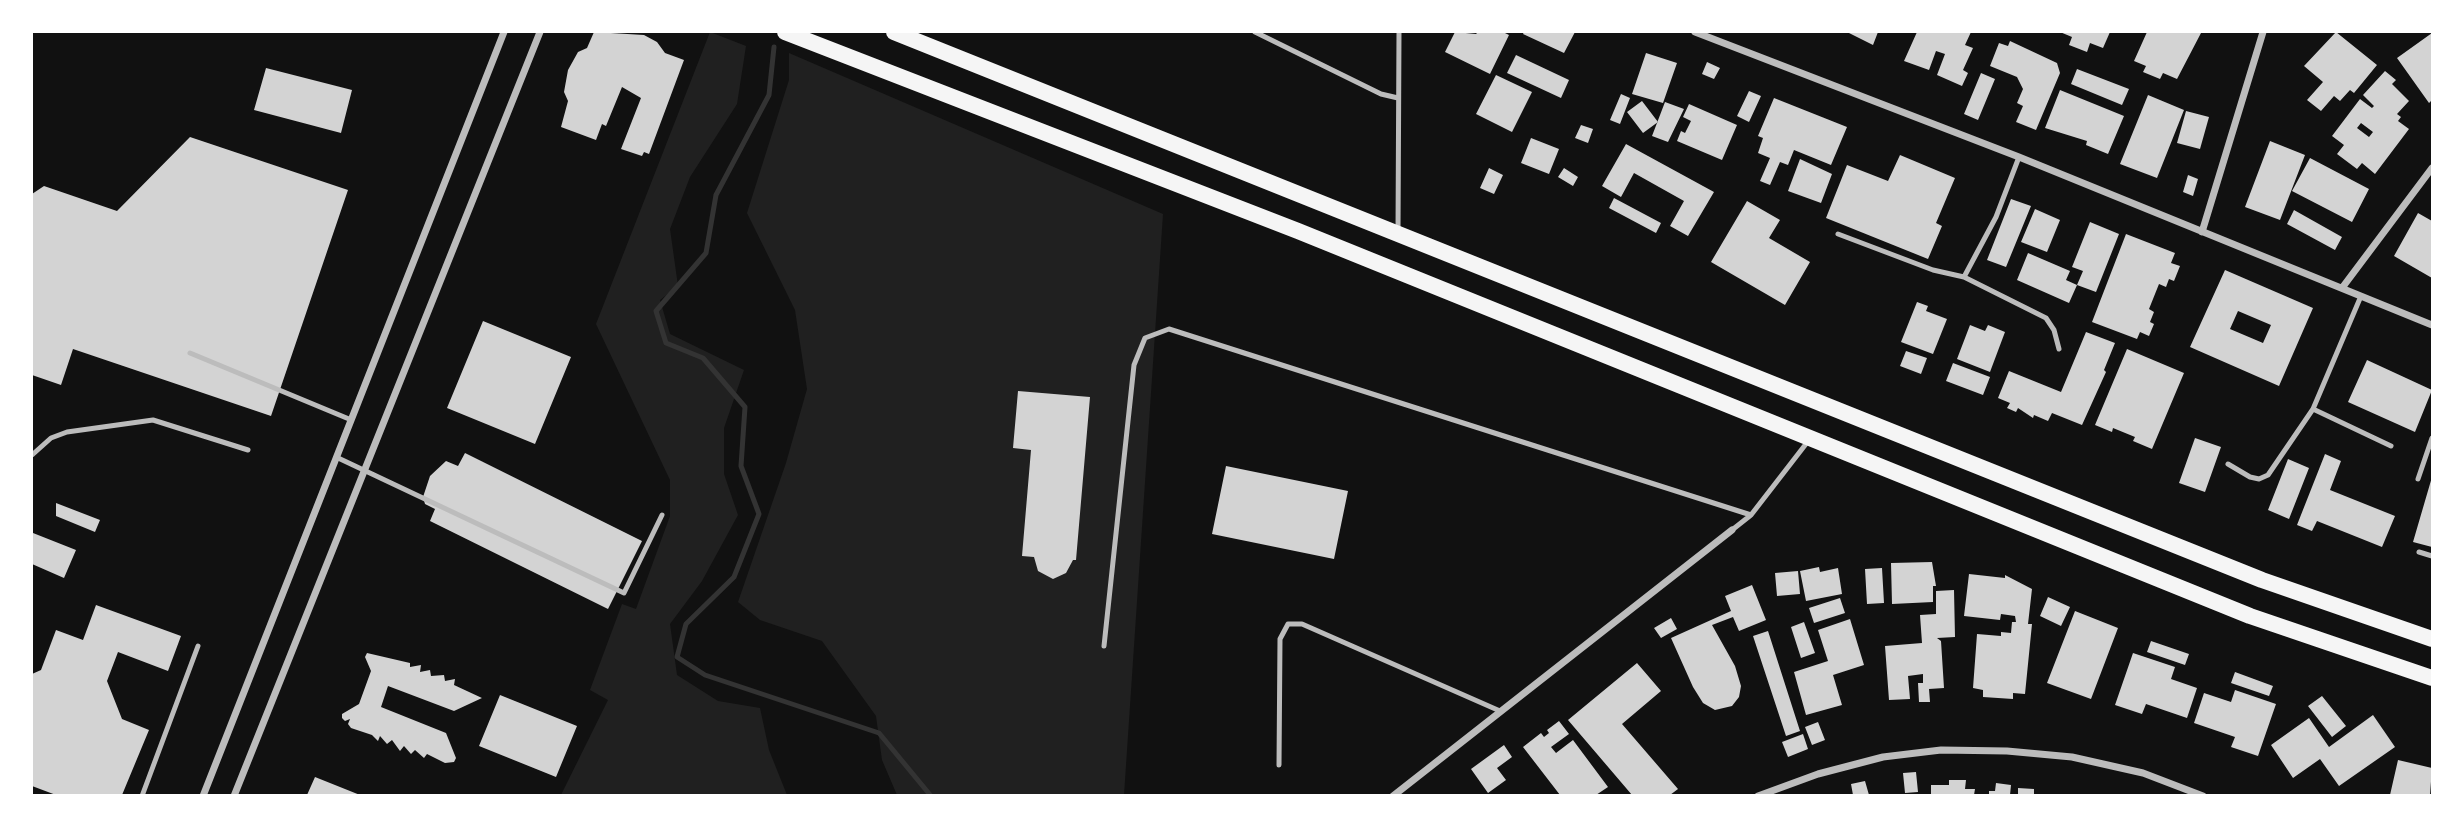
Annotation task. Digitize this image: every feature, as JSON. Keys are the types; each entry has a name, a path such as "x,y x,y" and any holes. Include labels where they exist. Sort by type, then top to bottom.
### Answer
{"main road":[{"path":"785,32 871,63 1311,236 1809,440 2250,616 2432,678"},
{"path":"894,32 2262,580 2432,639"}],"street":[{"path":"203,796 503,32"},
{"path":"234,796 540,32"},
{"path":"1695,32 2019,157 2432,325"},
{"path":"2202,232 2261,32"},
{"path":"2342,288 2432,167"},
{"path":"1392,796 1732,530"},
{"path":"1758,796 1818,774 1883,757 1941,750 2072,757 2143,773 2203,796"}],"lane":[{"path":"1255,32 1381,94 1398,98"},
{"path":"1398,233 1399,32"},
{"path":"1964,277 1996,217 2019,157"},
{"path":"1838,234 1933,270 1964,277 2046,318 2054,330 2059,349"},
{"path":"2228,464 2250,477 2259,479 2268,475 2313,409 2361,296"},
{"path":"1104,646 1133,365 1144,338 1169,329 1751,516"},
{"path":"190,353 349,419"},
{"path":"2313,409 2391,446"},
{"path":"32,455 51,438 67,432 153,420 248,450"},
{"path":"2418,479 2432,438"},
{"path":"1732,530 1751,516 1809,440"},
{"path":"336,457 624,593 662,515"},
{"path":"2419,552 2432,556"},
{"path":"1279,765 1280,639 1288,624 1303,624 1500,711"},
{"path":"142,796 198,646"}],"shaded area":[{"path":"710,32 746,46 737,104 690,177 670,229 678,286 660,300 670,334 744,370 724,428 724,474 738,515 702,581 670,624 677,675 718,701 760,708 769,750 787,795 561,795 608,700 590,690 622,604 636,609 670,516 670,480 596,324"},
{"path":"789,53 1163,214 1124,795 897,795 882,760 876,716 822,641 760,620 738,602 786,463 807,389 795,310 747,213 789,80"}],"building":[{"path":"594,32 644,35 657,42 665,53 684,60 649,154 644,152 642,156 621,149 641,98 622,87 606,126 602,124 596,140 561,127 568,101 564,92 568,70 578,52 587,48"},
{"path":"1455,32 1503,32 1509,35 1490,74 1445,52"},
{"path":"1575,32 1564,53 1523,34"},
{"path":"1847,32 1878,32 1873,45"},
{"path":"1917,32 1971,32 1965,45 1973,48 1963,70 1968,73 1962,86 1937,75 1945,54 1936,51 1929,70 1904,61"},
{"path":"2060,32 2110,32 2103,48 2090,43 2087,52 2069,45 2072,37"},
{"path":"2147,32 2201,33 2177,79 2163,73 2160,79 2143,72 2146,66 2134,61"},
{"path":"2336,32 2377,65 2354,93 2350,90 2340,101 2334,96 2321,111 2307,100 2323,82 2304,66"},
{"path":"2432,33 2432,100 2429,103 2397,58"},
{"path":"2010,41 2057,63 2060,73 2036,130 2016,122 2023,106 2017,103 2023,89 2017,77 1990,66 1999,43 2008,46"},
{"path":"1646,53 1677,63 1663,103 1632,94"},
{"path":"1516,55 1569,80 1561,98 1507,73"},
{"path":"1707,62 1720,68 1714,79 1702,74"},
{"path":"266,68 352,90 341,133 254,110"},
{"path":"2077,69 2129,89 2122,105 2071,84"},
{"path":"2385,71 2396,80 2392,84 2409,101 2397,114 2401,117 2398,121 2409,129 2375,174 2362,163 2357,169 2337,154 2344,145 2332,136 2360,99 2372,108 2374,106 2363,95","holes":["2361,123 2373,132 2369,137 2357,128"]},
{"path":"1981,73 1995,79 1978,120 1964,114"},
{"path":"1496,75 1532,92 1512,132 1476,114"},
{"path":"2060,90 2124,116 2108,154 2086,145 2087,141 2045,128"},
{"path":"1749,91 1761,96 1749,122 1737,116"},
{"path":"1621,94 1630,98 1620,124 1610,120"},
{"path":"2148,95 2184,110 2157,178 2120,164"},
{"path":"1774,98 1847,127 1831,165 1794,150 1788,165 1780,162 1770,185 1760,181 1770,158 1758,153 1763,138 1758,136"},
{"path":"1642,101 1658,122 1643,133 1627,112"},
{"path":"1665,102 1684,109 1668,142 1652,136"},
{"path":"1689,104 1737,125 1722,160 1677,141 1681,131 1685,133 1691,121 1683,117"},
{"path":"2186,111 2209,117 2200,149 2177,143"},
{"path":"1581,125 1593,129 1588,143 1575,138"},
{"path":"190,137 348,190 271,416 73,349 61,385 32,375 32,194 44,186 117,211"},
{"path":"1531,138 1559,149 1549,174 1521,163"},
{"path":"2270,141 2305,155 2280,220 2245,207"},
{"path":"1626,144 1714,192 1688,236 1670,226 1684,201 1634,173 1621,197 1602,186"},
{"path":"1900,155 1955,178 1936,223 1942,226 1928,259 1826,218 1847,165 1888,181"},
{"path":"2310,158 2369,189 2352,222 2292,191"},
{"path":"1800,159 1832,174 1821,203 1788,191"},
{"path":"1489,168 1503,175 1494,194 1480,188"},
{"path":"1564,168 1578,177 1573,186 1558,177"},
{"path":"2188,175 2198,179 2193,196 2183,192"},
{"path":"1614,198 1661,223 1656,233 1609,208"},
{"path":"2011,199 2031,206 2006,267 1987,260"},
{"path":"1747,201 1780,220 1769,238 1810,262 1785,305 1711,262"},
{"path":"2035,209 2060,220 2047,252 2021,242"},
{"path":"2294,210 2342,237 2335,250 2287,224"},
{"path":"2418,213 2432,221 2432,278 2394,256"},
{"path":"2090,222 2119,234 2096,292 2077,285 2083,271 2072,267"},
{"path":"2126,234 2175,253 2171,263 2180,266 2174,281 2169,279 2166,287 2159,284 2149,309 2154,312 2150,322 2154,324 2149,336 2140,332 2137,339 2092,322"},
{"path":"2028,253 2070,271 2066,280 2077,285 2069,303 2017,280"},
{"path":"2225,270 2313,308 2279,386 2190,347","holes":["2238,311 2271,325 2263,343 2230,329"]},
{"path":"1917,302 1928,306 1926,311 1947,319 1933,354 1901,342"},
{"path":"483,321 571,357 535,444 447,408"},
{"path":"1970,325 1985,331 1988,325 2005,332 1990,372 1957,359"},
{"path":"2086,332 2115,343 2104,370 2106,372 2082,425 2052,413 2048,421 2034,415 2033,418 2018,408 2016,412 2007,408 2010,403 1998,398 2009,371 2061,392"},
{"path":"2127,349 2184,373 2152,449 2133,441 2135,437 2113,428 2112,432 2095,425"},
{"path":"1906,351 1927,358 1921,374 1900,366"},
{"path":"2367,360 2432,390 2415,432 2348,402"},
{"path":"1953,363 1990,377 1983,395 1946,381"},
{"path":"1018,391 1090,397 1076,560 1073,560 1066,573 1053,579 1038,571 1034,557 1022,556 1031,450 1013,448"},
{"path":"2195,438 2221,447 2205,492 2179,483"},
{"path":"465,453 642,541 608,609 430,521 435,509 425,504 423,497 430,476 446,461 458,466"},
{"path":"2325,454 2341,461 2330,490 2395,516 2382,547 2317,521 2312,531 2297,525"},
{"path":"2288,459 2309,468 2289,519 2268,510"},
{"path":"1226,466 1348,491 1334,559 1212,534"},
{"path":"2432,477 2432,547 2413,542"},
{"path":"56,503 100,520 95,532 56,516"},
{"path":"33,533 76,550 64,578 32,564"},
{"path":"1932,562 1936,586 1933,586 1933,602 1892,604 1891,563"},
{"path":"1819,567 1820,572 1838,568 1842,594 1806,601 1800,571"},
{"path":"1882,568 1884,603 1867,604 1865,569"},
{"path":"1798,571 1800,594 1777,596 1775,573"},
{"path":"1969,574 2005,578 2005,575 2032,589 2028,624 2032,624 2025,694 2013,693 2013,699 1983,697 1983,690 1973,688 1977,634 2001,636 2001,632 2011,633 2012,622 2016,622 2015,616 2001,614 2000,620 1964,616"},
{"path":"1752,585 1766,620 1739,631 1733,617 1712,625 1735,666 1741,686 1739,697 1732,706 1715,710 1703,703 1693,687 1671,638 1731,611 1725,596"},
{"path":"1954,590 1955,637 1937,638 1941,641 1944,688 1929,689 1930,702 1919,702 1918,683 1923,683 1923,674 1908,676 1910,699 1889,700 1885,646 1922,643 1920,615 1936,614 1936,591"},
{"path":"2048,597 2070,607 2061,626 2040,616"},
{"path":"1840,598 1845,613 1814,623 1809,608"},
{"path":"96,605 181,636 168,671 118,652 107,681 122,719 149,730 122,795 56,795 32,786 32,674 41,670 56,630 83,640"},
{"path":"2075,611 2118,628 2091,699 2047,683"},
{"path":"1671,618 1677,629 1661,638 1654,628"},
{"path":"1850,619 1864,665 1833,675 1842,705 1806,715 1794,672 1828,661 1818,630"},
{"path":"1804,622 1815,653 1801,658 1791,627"},
{"path":"1768,631 1800,731 1786,736 1753,636"},
{"path":"2151,641 2189,654 2185,665 2147,652"},
{"path":"367,653 410,663 410,667 421,665 420,672 430,670 431,676 444,675 445,681 455,679 454,685 482,698 454,711 388,686 381,707 446,733 456,758 454,762 445,763 427,754 424,758 415,750 411,754 404,746 400,751 392,740 387,744 380,736 378,741 372,735 351,728 348,724 350,719 345,721 342,718 342,714 359,704 371,671 365,657"},
{"path":"2133,653 2175,667 2171,679 2197,688 2187,718 2146,704 2142,714 2115,705"},
{"path":"1637,663 1661,691 1622,724 1678,789 1670,795 1632,795 1568,720"},
{"path":"2235,672 2273,686 2269,696 2231,683"},
{"path":"2235,690 2276,704 2258,756 2231,747 2235,737 2194,723 2204,693 2231,702"},
{"path":"500,695 577,726 556,777 479,746"},
{"path":"2322,696 2346,726 2332,737 2308,706"},
{"path":"2373,715 2395,747 2339,786 2320,759 2293,778 2271,745 2309,718 2329,747"},
{"path":"1559,721 1569,734 1551,747 1556,753 1573,740 1608,787 1596,795 1560,795 1523,747 1541,733 1544,737 1549,733 1547,730"},
{"path":"1818,722 1825,740 1812,745 1805,727"},
{"path":"1803,734 1808,749 1788,757 1782,742"},
{"path":"1504,745 1512,757 1497,768 1506,780 1488,793 1471,769"},
{"path":"2398,760 2432,768 2430,795 2390,795"},
{"path":"1916,772 1918,792 1905,793 1903,773"},
{"path":"315,777 360,795 307,795"},
{"path":"1949,780 1966,780 1965,789 1975,789 1974,795 1931,795 1931,785 1949,785"},
{"path":"1865,781 1869,795 1853,795 1851,784"},
{"path":"1996,783 2011,785 2010,795 1989,795 1989,791 1995,791"},
{"path":"2018,788 2034,789 2034,795 2018,795"}],"waterway":[{"path":"774,47 769,95 716,195 706,253 656,311 666,343 703,358 745,407 741,466 759,514 734,577 686,624 677,657 705,675 879,733 931,796"}]}
